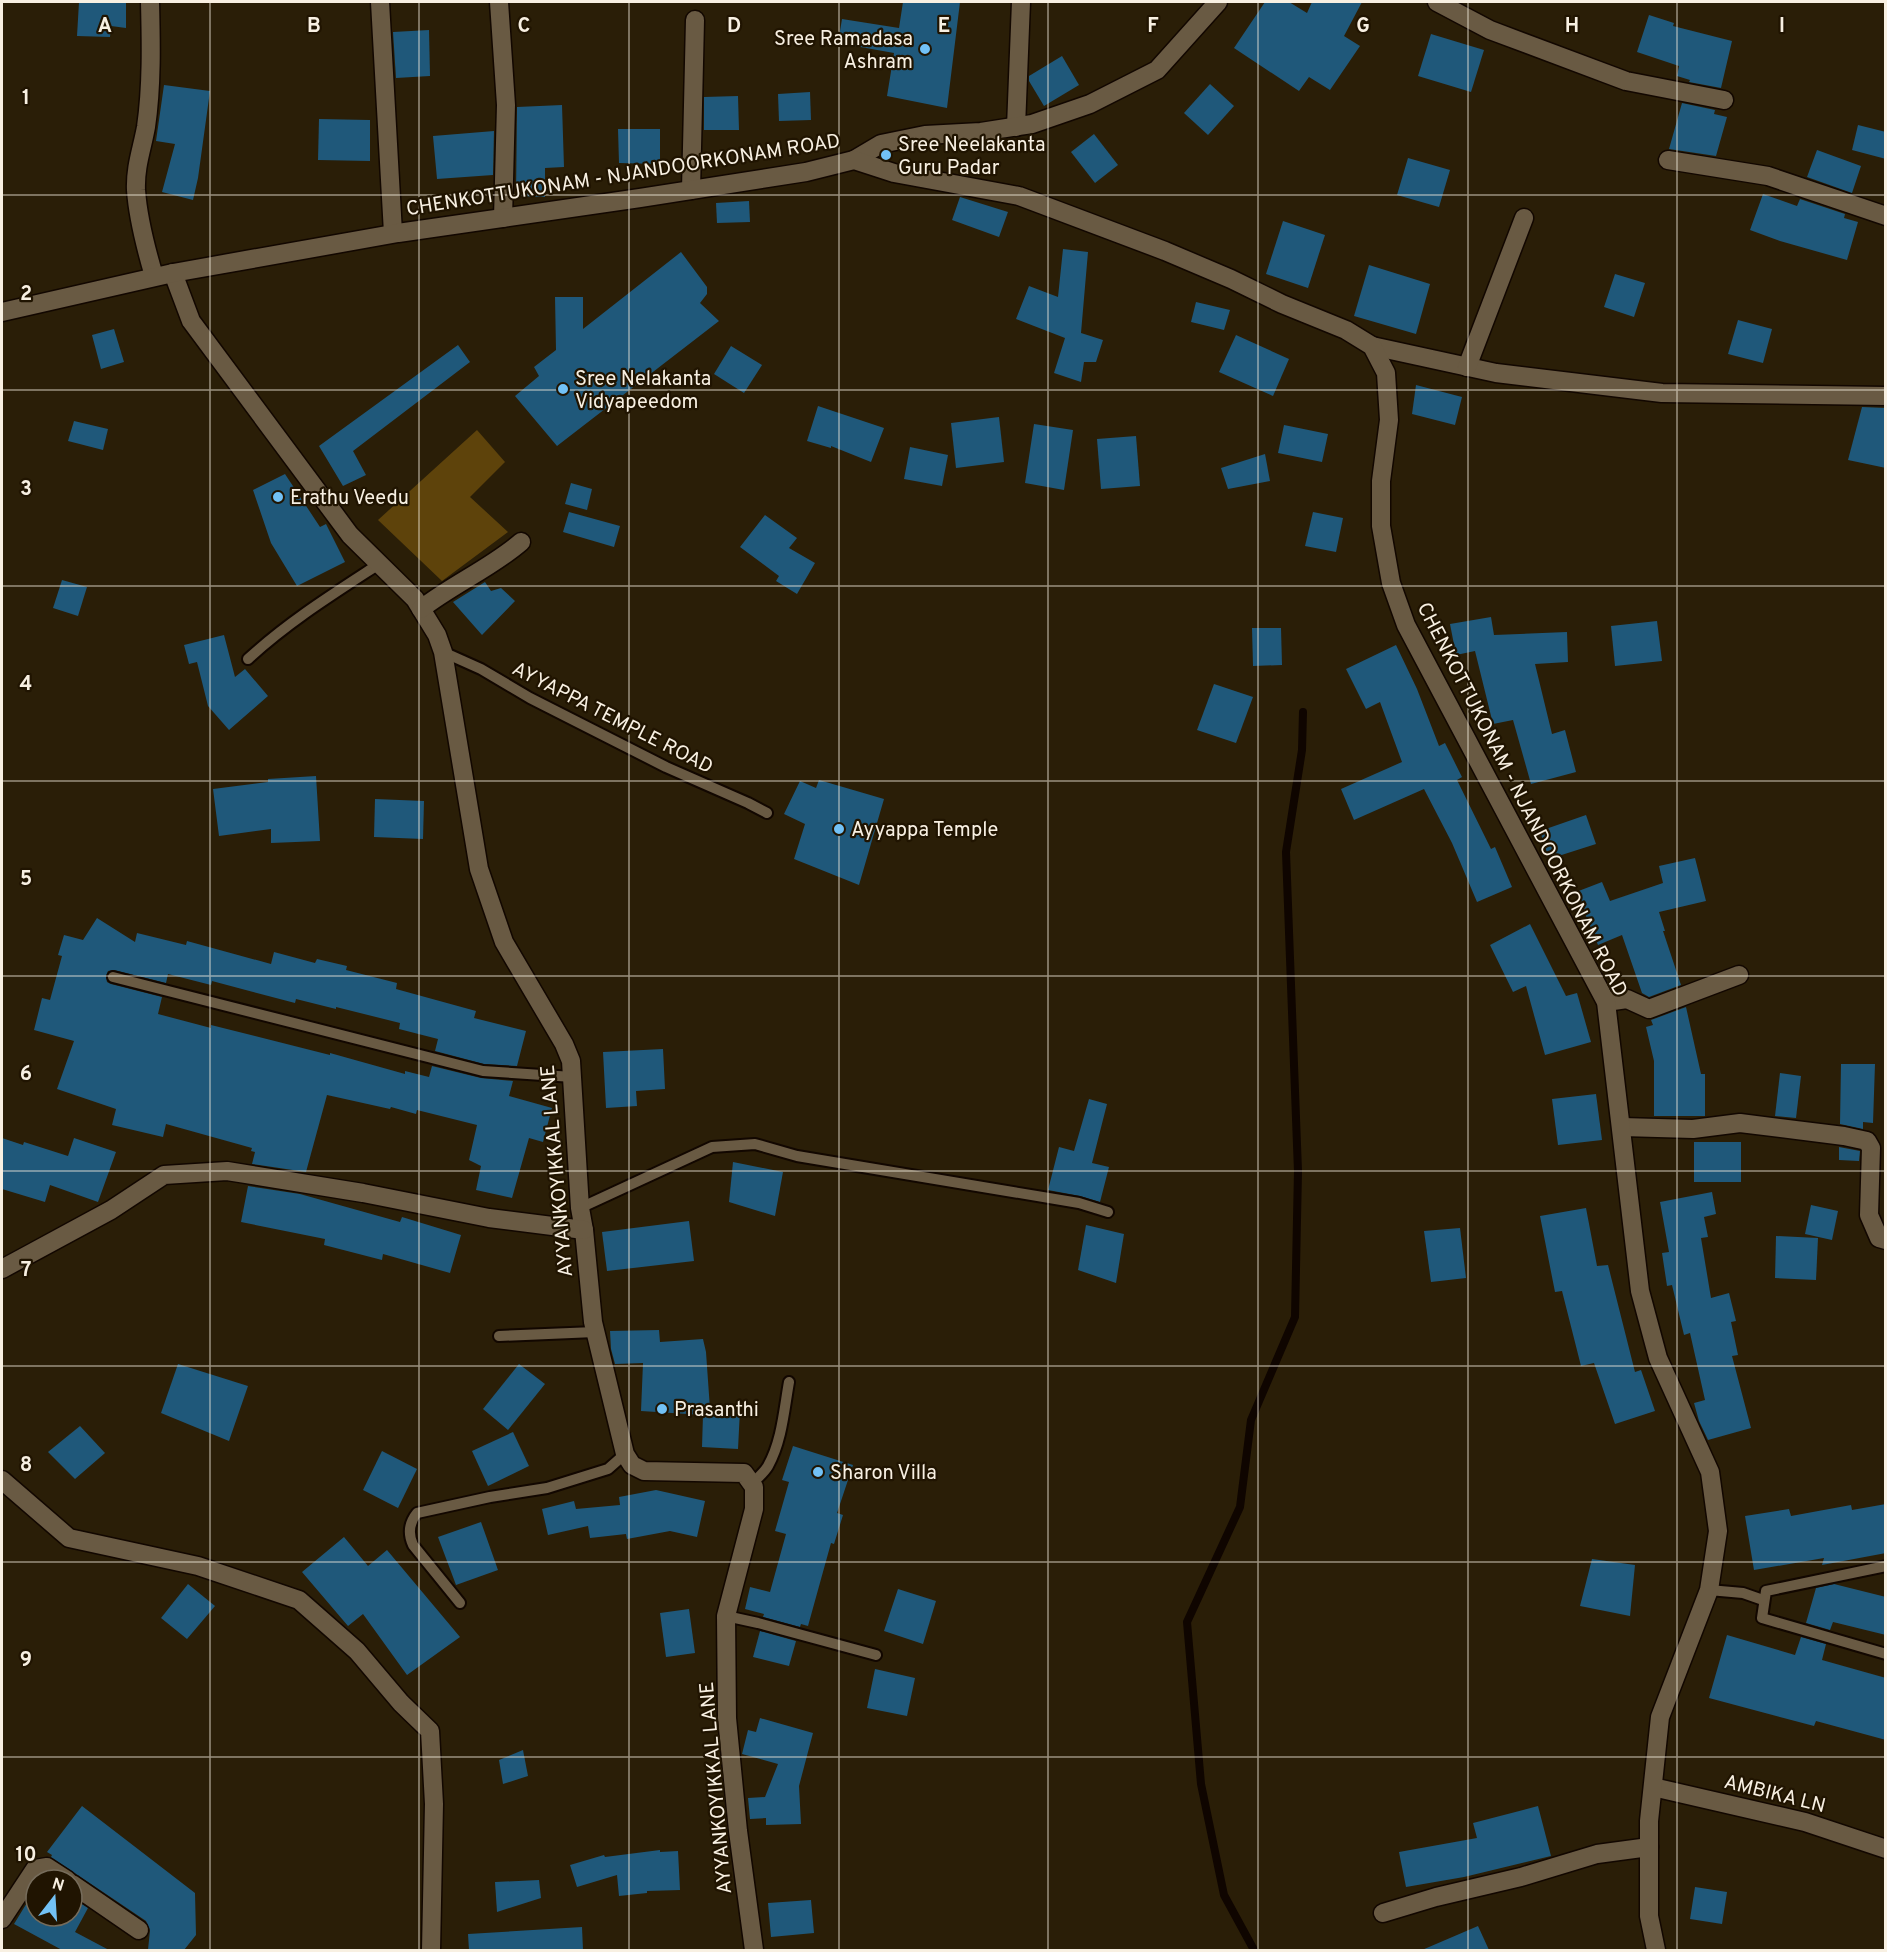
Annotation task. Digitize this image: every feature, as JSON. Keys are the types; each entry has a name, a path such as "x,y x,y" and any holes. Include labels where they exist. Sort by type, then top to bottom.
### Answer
{"street":[{"path":"150,2 149,88 146,126 136,164 136,190 147,254 154,276"},
{"path":"380,2 393,233"},
{"path":"499,2 506,105 503,218"},
{"path":"1016,127 1022,2"},
{"path":"854,160 881,144 925,135 981,132 1032,124 1090,104 1157,70 1218,2"},
{"path":"1437,2 1490,30 1626,81 1724,100"},
{"path":"691,190 695,20"},
{"name":"CHENKOTTUKONAM - NJANDOORKONAM ROAD","path":"2,312 154,276 393,233 806,172 854,160 894,173 1018,196 1165,251 1232,279 1282,304 1346,330 1372,346 1386,373 1389,420 1382,481 1381,526 1391,583 1406,625 1606,1002 1640,1291 1658,1358 1710,1472 1718,1531 1709,1590 1660,1717 1649,1821 1649,1916 1656,1950"},
{"path":"1668,160 1768,176 1886,216"},
{"path":"1467,367 1524,218"},
{"name":"AYYANKOYIKKAL LANE","path":"173,273 191,321 350,535 416,599 437,634 443,652 479,869 504,942 564,1044 571,1061 580,1208 589,1289 595,1332 625,1454"},
{"path":"1372,346 1496,373 1662,393 1886,396"},
{"path":"421,609 438,596 504,557 521,542"},
{"path":"1606,1002 1627,999 1649,1009 1739,975"},
{"path":"1622,1127 1693,1129 1740,1123 1844,1136 1867,1142 1871,1148 1869,1215 1879,1238 1886,1240"},
{"path":"2,1269 111,1210 164,1175 227,1171 363,1193 489,1218 584,1230"},
{"path":"625,1454 632,1465 644,1471 744,1473 752,1484"},
{"path":"2,1480 69,1538 198,1566 299,1600 357,1651 401,1703 430,1731 434,1804 431,1950"},
{"name":"AYYANKOYIKKAL LANE","path":"752,1484 754,1509 726,1616 727,1718 738,1831 754,1950"},
{"name":"AMBIKA LN","path":"1653,1787 1805,1822 1886,1849"},
{"path":"1383,1913 1436,1897 1521,1877 1597,1854 1649,1847"},
{"path":"2,1919 24,1886"},
{"path":"84,1892 139,1930"}],"lane":[{"path":"248,659 307,610 379,564"},
{"name":"AYYAPPA TEMPLE ROAD","path":"443,652 481,669 530,698 666,767 748,802 767,813"},
{"path":"113,977 483,1071 573,1077"},
{"path":"580,1208 712,1147 755,1144 797,1156 1079,1203 1108,1212"},
{"path":"499,1336 595,1332"},
{"path":"752,1484 766,1469 774,1453 789,1382"},
{"path":"460,1603 409,1537 410,1527 417,1513 490,1497 547,1488 608,1469 625,1454"},
{"path":"1886,1566 1766,1591 1762,1618 1886,1654"},
{"path":"1709,1590 1743,1593 1763,1600"},
{"path":"726,1616 876,1655"}],"shaded area":[{"path":"477,430 505,462 470,497 508,532 442,581 378,520"}],"building":[{"path":"79,2 126,2 126,28 111,26 110,37 77,36"},
{"name":"Sree Ramadasa Ashram","path":"903,2 960,2 947,108 887,96 894,53 838,43 842,19 899,28"},
{"path":"1265,2 1289,2 1307,13 1312,2 1362,2 1344,36 1360,46 1330,90 1309,77 1299,91 1234,48"},
{"path":"1649,15 1674,23 1673,26 1732,41 1721,88 1689,82 1690,80 1677,76 1679,66 1637,52"},
{"path":"429,30 430,76 396,78 393,32"},
{"path":"1431,34 1484,50 1471,92 1418,76"},
{"path":"1062,56 1079,85 1044,106 1029,81 1029,76"},
{"path":"1210,84 1234,106 1208,135 1184,113"},
{"path":"164,85 210,91 193,200 162,192 175,144 156,141"},
{"path":"810,92 811,120 779,121 778,94"},
{"path":"738,96 739,130 704,130 704,97"},
{"path":"1682,103 1715,110 1714,114 1727,117 1716,156 1669,149"},
{"path":"562,105 564,167 545,168 545,197 516,196 517,107"},
{"path":"319,119 370,120 370,161 318,160"},
{"path":"1858,125 1886,132 1886,159 1852,150"},
{"path":"618,129 660,129 660,164 619,163"},
{"path":"494,131 493,175 437,179 433,136"},
{"path":"1094,134 1118,165 1095,183 1071,152"},
{"path":"1817,150 1861,166 1852,193 1807,177"},
{"path":"1408,158 1450,170 1439,207 1397,195"},
{"path":"1763,194 1797,206 1800,199 1845,214 1844,218 1858,222 1847,260 1750,230"},
{"path":"960,197 1008,212 999,237 952,220"},
{"path":"749,201 750,222 717,223 716,203"},
{"path":"1283,221 1325,235 1308,288 1266,274"},
{"path":"1063,249 1088,252 1081,333 1103,340 1096,362 1084,362 1081,382 1054,373 1065,338 1016,319 1029,286 1058,297"},
{"path":"681,252 707,287 707,294 700,303 719,321 557,446 515,396 539,376 534,367 556,350 555,297 583,297 583,329"},
{"path":"1369,265 1430,284 1416,334 1354,316"},
{"path":"1615,274 1645,283 1634,317 1604,307"},
{"path":"1196,302 1230,310 1224,330 1191,322"},
{"path":"1738,320 1772,329 1763,363 1728,354"},
{"path":"114,329 124,362 101,369 92,335"},
{"path":"1236,335 1289,359 1273,396 1219,372"},
{"path":"458,345 470,362 353,451 366,475 343,486 319,446"},
{"path":"731,346 762,365 744,393 714,374"},
{"path":"1416,385 1462,397 1455,425 1412,414"},
{"path":"818,406 884,428 871,462 831,446 831,448 807,441"},
{"path":"1862,407 1886,408 1886,468 1848,460"},
{"path":"999,417 1004,462 956,468 951,423"},
{"path":"74,421 108,429 103,450 68,441"},
{"path":"1034,424 1073,430 1064,490 1025,483"},
{"path":"1284,425 1328,434 1322,462 1278,453"},
{"path":"1136,436 1140,486 1101,489 1097,439"},
{"path":"910,447 948,455 942,486 904,479"},
{"path":"1265,454 1270,481 1228,489 1221,468"},
{"path":"285,474 320,527 326,524 345,562 297,586 271,543 253,490"},
{"path":"571,483 592,489 587,510 565,504"},
{"path":"569,512 620,526 614,547 563,532"},
{"path":"1313,512 1343,518 1336,552 1305,546"},
{"path":"765,515 797,538 789,548 815,563 797,594 776,581 779,576 740,547"},
{"path":"62,580 87,587 78,616 53,608"},
{"path":"485,582 491,591 501,588 515,601 482,635 453,602"},
{"path":"1491,617 1494,635 1567,632 1568,662 1535,664 1552,734 1565,730 1576,772 1531,784 1513,720 1493,724 1475,651 1456,655 1450,624"},
{"path":"1657,621 1662,661 1615,666 1611,626"},
{"path":"1252,628 1281,628 1282,665 1253,666"},
{"path":"224,635 235,677 245,669 268,696 229,730 208,706 197,662 189,664 184,645"},
{"path":"1396,645 1417,689 1439,746 1445,743 1462,777 1457,780 1491,849 1495,847 1512,887 1477,902 1452,843 1424,789 1354,820 1341,789 1402,762 1380,702 1366,709 1346,669"},
{"path":"1214,684 1253,697 1236,743 1197,730"},
{"path":"316,776 320,841 271,843 271,829 219,836 213,789 268,782 268,779"},
{"name":"Ayyappa Temple","path":"819,780 884,799 859,885 794,859 805,824 784,814 800,781 816,788"},
{"path":"375,799 424,801 423,839 374,837"},
{"path":"1586,815 1596,844 1549,859 1540,831"},
{"path":"1695,858 1706,901 1659,912 1681,985 1649,997 1642,993 1622,935 1598,945 1576,892 1602,882 1610,901 1663,883 1659,866"},
{"path":"97,918 135,942 137,933 186,945 187,941 271,964 274,952 315,963 317,959 347,966 346,970 397,983 396,989 476,1011 474,1018 526,1031 517,1066 484,1064 435,1051 438,1039 399,1029 400,1023 336,1007 336,1009 296,999 295,1003 212,981 211,985 168,974 166,983 114,970 108,971 106,976 107,982 111,984 162,997 158,1014 211,1028 211,1025 330,1055 330,1053 405,1074 405,1071 429,1077 432,1066 481,1078 513,1081 509,1096 552,1108 543,1142 529,1138 512,1198 476,1190 481,1166 469,1160 477,1125 417,1110 416,1114 327,1095 306,1172 252,1164 255,1152 251,1151 252,1148 166,1124 163,1137 112,1125 116,1109 57,1089 74,1041 34,1030 42,998 50,1000 62,956 58,955 64,935 83,940"},
{"path":"1530,924 1566,996 1577,993 1591,1042 1545,1055 1526,986 1513,992 1490,945"},
{"path":"1686,1007 1701,1074 1705,1074 1705,1116 1654,1116 1654,1061 1646,1027 1653,1025 1651,1020"},
{"path":"663,1049 665,1089 636,1091 637,1106 606,1108 603,1052"},
{"path":"1841,1064 1875,1064 1873,1123 1863,1122 1863,1129 1840,1124"},
{"path":"1780,1073 1801,1076 1796,1118 1775,1116"},
{"path":"1596,1094 1602,1140 1558,1145 1552,1099"},
{"path":"1089,1099 1107,1104 1092,1163 1109,1167 1100,1202 1048,1190 1059,1147 1074,1151"},
{"path":"2,1138 23,1145 24,1142 68,1156 74,1138 116,1152 98,1202 50,1185 45,1202 2,1189"},
{"path":"1694,1142 1741,1142 1741,1182 1694,1182"},
{"path":"1839,1147 1860,1151 1859,1161 1839,1160"},
{"path":"733,1162 783,1172 775,1216 729,1202"},
{"path":"248,1186 300,1194 400,1222 402,1217 461,1235 450,1273 383,1254 382,1260 324,1245 325,1239 241,1222"},
{"path":"1712,1192 1716,1214 1704,1217 1708,1237 1701,1238 1711,1298 1729,1293 1736,1321 1731,1322 1738,1355 1732,1356 1751,1428 1708,1440 1694,1403 1705,1400 1690,1333 1684,1335 1672,1285 1667,1286 1662,1253 1669,1252 1660,1202"},
{"path":"1811,1205 1838,1211 1832,1240 1805,1234"},
{"path":"1586,1208 1597,1266 1608,1265 1635,1372 1641,1370 1655,1411 1615,1424 1594,1363 1581,1366 1562,1291 1555,1292 1540,1216"},
{"path":"689,1221 694,1261 607,1271 602,1232"},
{"path":"1086,1225 1124,1234 1116,1283 1078,1270"},
{"path":"1460,1228 1466,1278 1431,1282 1424,1231"},
{"path":"1776,1236 1818,1238 1816,1280 1775,1278"},
{"path":"659,1330 660,1342 703,1339 710,1409 740,1410 738,1449 702,1447 703,1415 641,1411 643,1363 615,1364 610,1331"},
{"path":"178,1364 248,1386 229,1441 161,1413"},
{"path":"519,1364 545,1384 508,1430 483,1409"},
{"path":"80,1426 105,1453 75,1479 48,1452"},
{"path":"513,1432 529,1466 488,1486 472,1451"},
{"path":"793,1446 853,1465 837,1513 843,1515 834,1544 831,1543 808,1626 801,1624 800,1627 763,1617 764,1614 745,1609 750,1587 770,1592 786,1534 775,1531 789,1482 782,1480"},
{"path":"382,1451 417,1469 398,1508 363,1490"},
{"path":"656,1490 705,1501 697,1537 670,1531 627,1539 626,1534 590,1538 588,1526 548,1535 542,1509 574,1501 576,1509 620,1505 619,1497"},
{"path":"1886,1504 1886,1553 1822,1565 1824,1558 1754,1570 1745,1516 1789,1509 1791,1516 1851,1505 1852,1510"},
{"path":"481,1522 498,1570 456,1585 438,1537"},
{"path":"344,1537 368,1566 387,1550 460,1637 407,1675 363,1614 348,1626 302,1572"},
{"path":"1592,1559 1635,1565 1630,1616 1580,1606"},
{"path":"188,1584 215,1606 187,1639 161,1618"},
{"path":"1834,1584 1886,1597 1886,1635 1833,1622 1830,1630 1806,1623 1816,1588"},
{"path":"898,1589 936,1601 923,1644 884,1631"},
{"path":"689,1609 695,1653 666,1657 660,1613"},
{"path":"760,1631 796,1641 789,1666 753,1657"},
{"path":"1727,1635 1795,1655 1801,1637 1826,1644 1822,1660 1886,1678 1886,1740 1816,1721 1814,1726 1709,1698"},
{"path":"875,1669 915,1678 907,1716 867,1708"},
{"path":"760,1718 813,1733 799,1786 801,1824 766,1825 766,1818 750,1819 748,1798 765,1797 778,1764 742,1754 748,1730 756,1732"},
{"path":"523,1750 528,1776 503,1784 499,1760"},
{"path":"82,1806 195,1893 196,1935 184,1950 148,1950 150,1930 146,1921 84,1879 84,1868 67,1868 47,1852"},
{"path":"1538,1806 1551,1856 1464,1877 1406,1887 1399,1852 1477,1838 1473,1823"},
{"path":"660,1850 660,1852 678,1851 680,1890 647,1891 647,1893 619,1896 617,1875 577,1887 570,1865 604,1855 605,1857"},
{"path":"539,1880 541,1898 497,1912 495,1882"},
{"path":"1695,1887 1727,1892 1722,1924 1690,1919"},
{"path":"811,1900 814,1933 771,1937 768,1903"},
{"path":"24,1908 24,1928 77,1928 75,1932 109,1950 62,1950 14,1924"},
{"path":"1478,1926 1489,1950 1422,1950"},
{"path":"582,1927 583,1950 469,1950 468,1934"}],"waterway":[{"path":"1254,1950 1224,1895 1201,1784 1187,1622 1240,1507 1251,1420 1295,1317 1298,1171 1286,852 1302,750 1303,712"}],"place":[{"name":"Sree Ramadasa Ashram","path":"925,49"},
{"name":"Sree Neelakanta Guru Padar","path":"886,155"},
{"name":"Sree Nelakanta Vidyapeedom","path":"563,389"},
{"name":"Erathu Veedu","path":"278,497"},
{"name":"Ayyappa Temple","path":"839,829"},
{"name":"Prasanthi","path":"662,1409"},
{"name":"Sharon Villa","path":"818,1472"}]}
